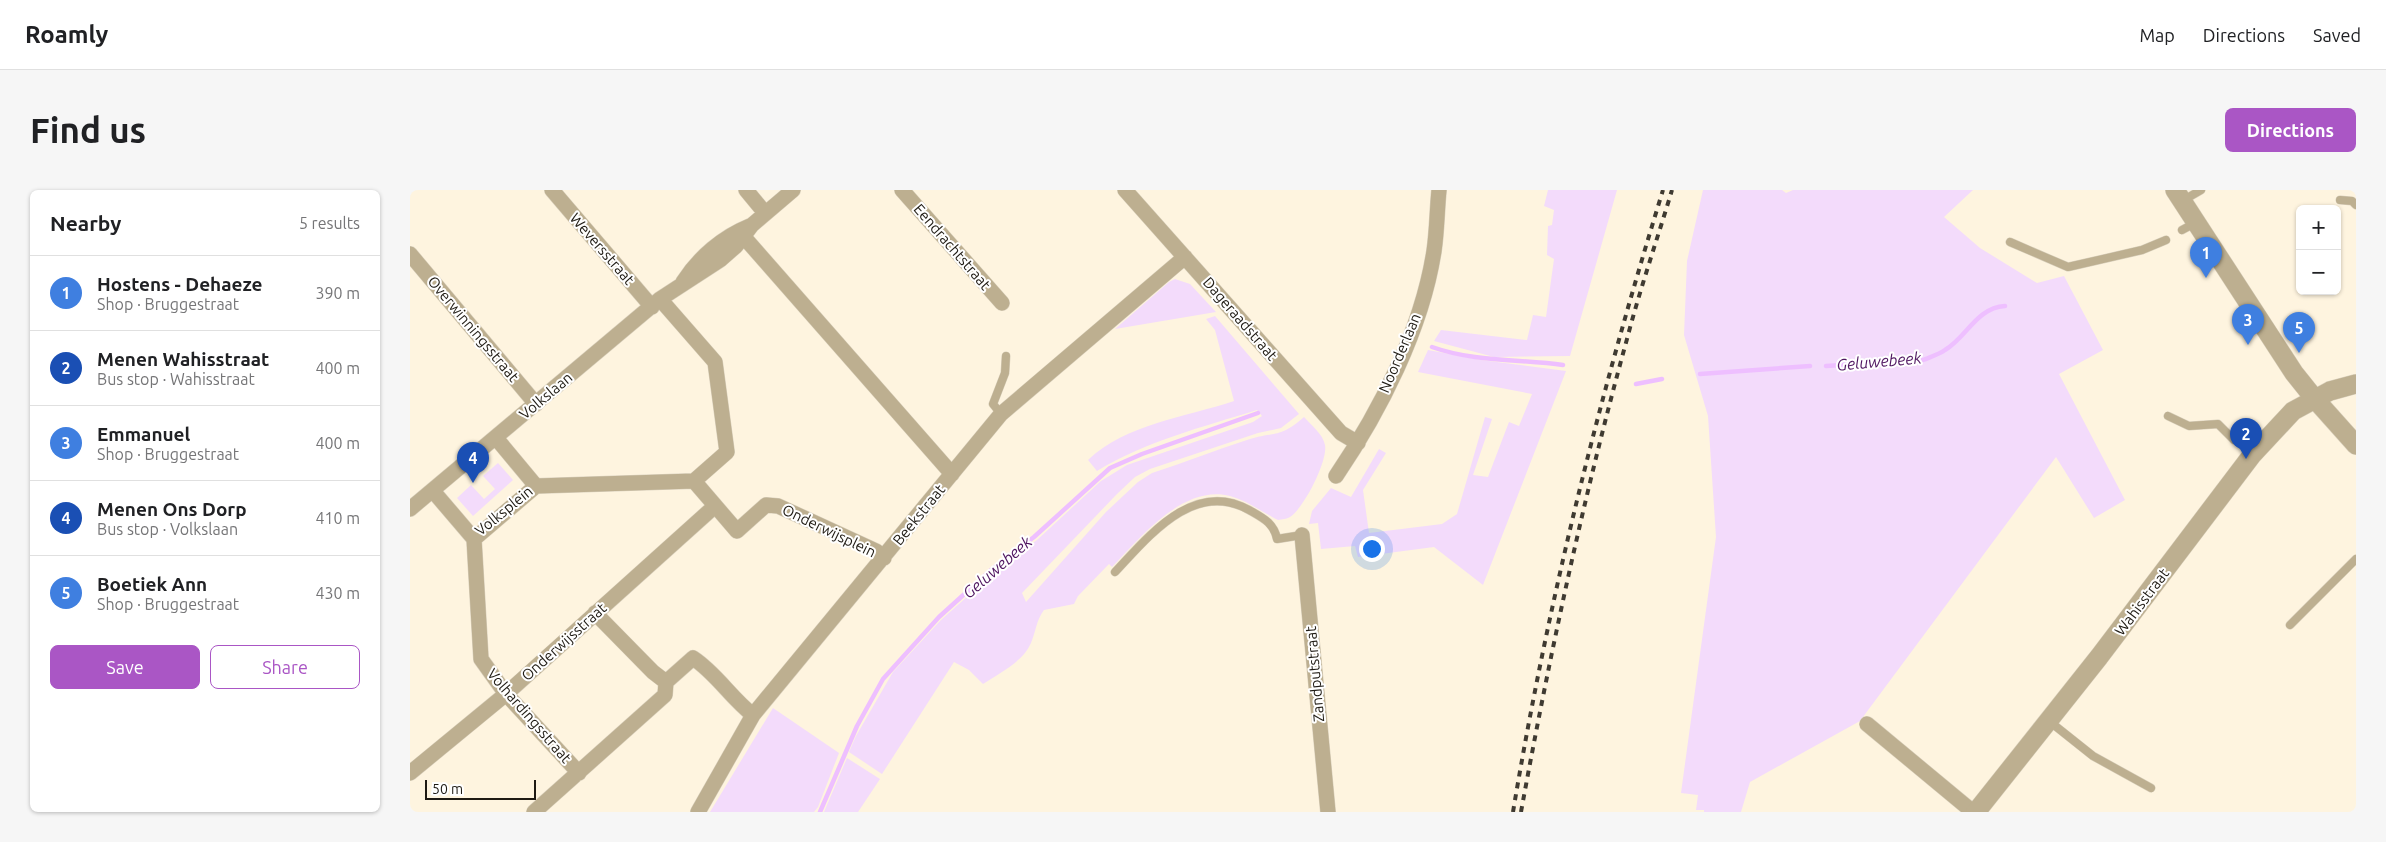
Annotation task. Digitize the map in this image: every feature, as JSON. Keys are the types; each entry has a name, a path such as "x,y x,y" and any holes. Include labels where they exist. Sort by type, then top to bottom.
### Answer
{"street":[{"name":"Weversstraat","path":"552,190 656,303"},
{"path":"746,190 765,213"},
{"name":"Volkslaan","path":"410,509 656,303 682,283 700,274 720,260 736,246 765,213 793,190"},
{"name":"Eendrachtstraat","path":"902,190 1002,303"},
{"name":"Dageraadstraat","path":"1125,190 1341,434 1358,443"},
{"name":"Noorderlaan","path":"1336,476 1358,443 1414,327 1433,252 1439,190"},
{"path":"2179,195 2189,226 2294,373 2356,445"},
{"path":"748,231 952,474"},
{"name":"Overwinningsstraat","path":"410,254 536,404"},
{"name":"Beekstraat","path":"698,812 753,715 1001,414 1185,257"},
{"path":"536,486 694,481 727,452 715,362 656,303"},
{"name":"Wahisstraat","path":"1867,724 1974,812 2049,721 2249,452 2293,411 2330,391 2356,384"},
{"name":"Volksplein","path":"433,490 474,538 536,486 496,438"},
{"name":"Onderwijsplein","path":"694,481 737,531 766,505 778,506 876,551 884,558"},
{"name":"Onderwijsstraat","path":"410,773 506,694 715,506"},
{"name":"Zandputstraat","path":"1302,536 1328,812"},
{"name":"Volhardingsstraat","path":"474,538 479,653 481,659 506,694 578,773"},
{"path":"595,613 653,672 666,682"},
{"path":"534,812 665,695 666,682 693,658 701,663 738,703 753,715"}],"lane":[{"path":"2179,195 2201,190"},
{"path":"2340,200 2352,200 2356,205"},
{"path":"2010,242 2068,267 2142,250 2166,240"},
{"path":"1001,414 993,404 1005,373 1006,356"},
{"path":"2168,416 2189,426 2218,424 2234,440"},
{"path":"1115,572 1161,524 1173,515 1191,506 1213,501 1243,506 1275,528 1277,539 1302,536"},
{"path":"2290,625 2356,559"},
{"path":"2049,721 2093,756 2150,788"}],"shaded area":[{"path":"1548,190 1617,190 1570,356 1494,357 1434,341 1441,330 1527,340 1533,315 1546,317 1554,259 1547,255 1548,226 1552,225 1554,210 1544,206"},
{"path":"1703,190 1782,190 1786,193 1793,190 1973,190 1944,217 1980,248 2037,283 2064,276 2103,350 2059,374 2125,500 2094,518 2056,457 1860,721 1750,782 1741,812 1704,812 1704,810 1696,810 1698,795 1681,793 1716,537 1708,416 1684,335 1687,261"},
{"path":"1175,279 1190,284 1216,312 1115,329 1169,282"},
{"path":"1215,316 1299,414 1281,428 1258,433 1150,469 1135,477 1022,593 1026,602 1106,512 1138,482 1152,473 1256,437 1282,432 1304,417 1322,437 1325,452 1314,484 1296,512 1289,518 1278,520 1237,498 1213,494 1196,498 1179,506 1149,529 1112,567 1109,564 1078,596 1074,604 1044,610 1027,650 1010,666 983,684 969,670 954,662 882,774 849,752 856,736 893,672 941,620 997,570 1037,540 1101,481 1127,465 1253,422 1262,416 1257,410 1175,436 1135,451 1097,471 1088,460 1103,448 1138,430 1234,401 1215,330 1206,319"},
{"path":"1428,350 1481,360 1566,371 1483,585 1434,547 1358,557 1355,546 1321,549 1318,523 1309,524 1312,511 1331,488 1351,497 1379,449 1386,453 1363,490 1369,533 1442,524 1457,514 1485,417 1492,419 1473,475 1488,477 1509,422 1519,426 1532,394 1418,372"},
{"path":"498,463 513,480 473,516 457,498 471,485 484,499 495,489 483,476"},
{"path":"773,708 839,753 818,807 814,812 710,812"},
{"path":"847,758 880,779 858,812 824,812"}],"waterway":[{"name":"Geluwebeek","path":"1826,366 1923,360 1940,353 1953,344 1986,312 2005,306"},
{"name":"Geluwebeek","path":"1432,347 1481,358 1563,365"},
{"name":"Geluwebeek","path":"1700,374 1810,366"},
{"name":"Geluwebeek","path":"1636,384 1662,379"},
{"name":"Geluwebeek","path":"820,812 857,726 883,679 939,617 991,570 1034,537 1110,468 1142,454 1258,413"}],"railway":[{"path":"1513,812 1542,654 1559,576 1597,421 1663,190"},
{"path":"1521,812 1556,634 1596,456 1632,320 1672,190"}],"place":[{"name":"Hostens - Dehaeze","path":"2206,278"},
{"name":"Emmanuel","path":"2248,345"},
{"name":"Boetiek Ann","path":"2299,353"},
{"name":"Menen Wahisstraat","path":"2246,459"},
{"name":"Menen Ons Dorp","path":"473,483"}]}
